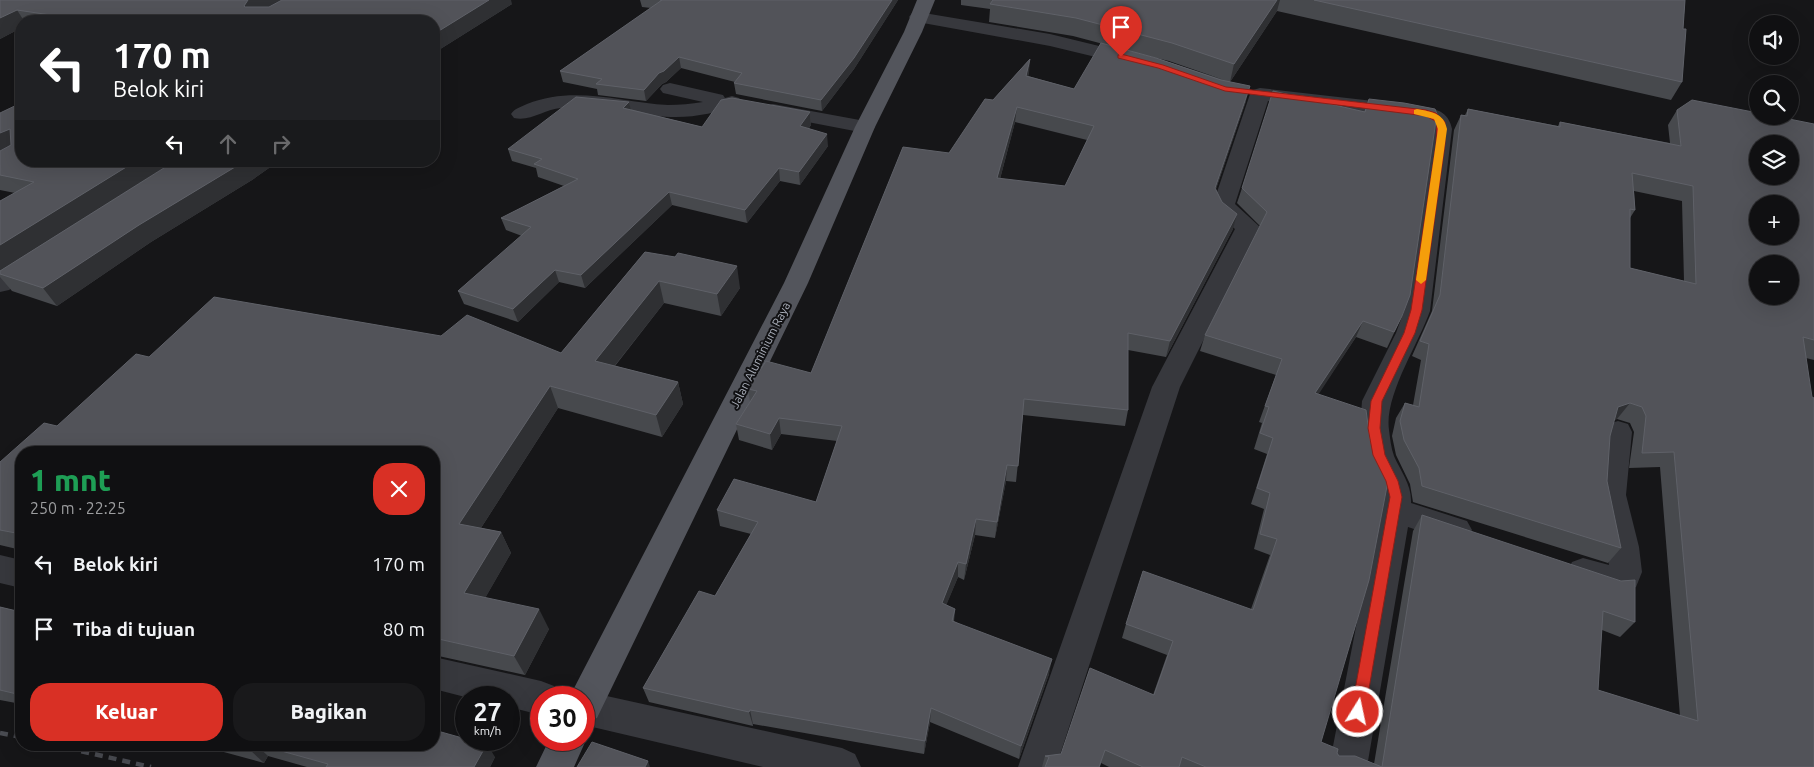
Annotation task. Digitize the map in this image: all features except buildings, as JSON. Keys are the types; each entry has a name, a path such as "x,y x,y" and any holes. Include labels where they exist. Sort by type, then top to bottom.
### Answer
{"main road":[{"name":"Jalan Aluminium Raya","path":"594,686 796,283 865,127 922,9"},
{"path":"555,767 563,751"}],"street":[{"path":"922,9 1153,65"},
{"path":"670,89 865,127"},
{"path":"1037,767 1166,387 1248,227 1227,211 1224,204 1257,107 1251,93 1426,113 1433,115 1441,122 1441,144 1417,310 1409,333 1376,401 1374,428 1379,455 1392,481 1396,497 1348,767"},
{"path":"521,114 533,108 561,100 610,102 672,111 712,107 732,102"},
{"path":"0,284 52,251"},
{"path":"1552,562 1608,580 1617,581 1624,577 1626,572 1623,546 1611,495 1618,432"},
{"path":"1395,510 1478,538"},
{"path":"0,569 15,573"},
{"path":"440,674 530,695"},
{"path":"595,710 842,767"}],"railway":[{"path":"0,733 15,736"},
{"path":"80,751 151,767"}],"slow traffic":[{"path":"1417,112 1437,117 1441,122 1442,129 1421,280"}],"route":[{"path":"1121,57 1179,72 1225,89 1426,113 1437,117 1441,122 1441,144 1417,310 1409,333 1376,401 1374,428 1379,455 1392,481 1396,497 1358,712"}]}
